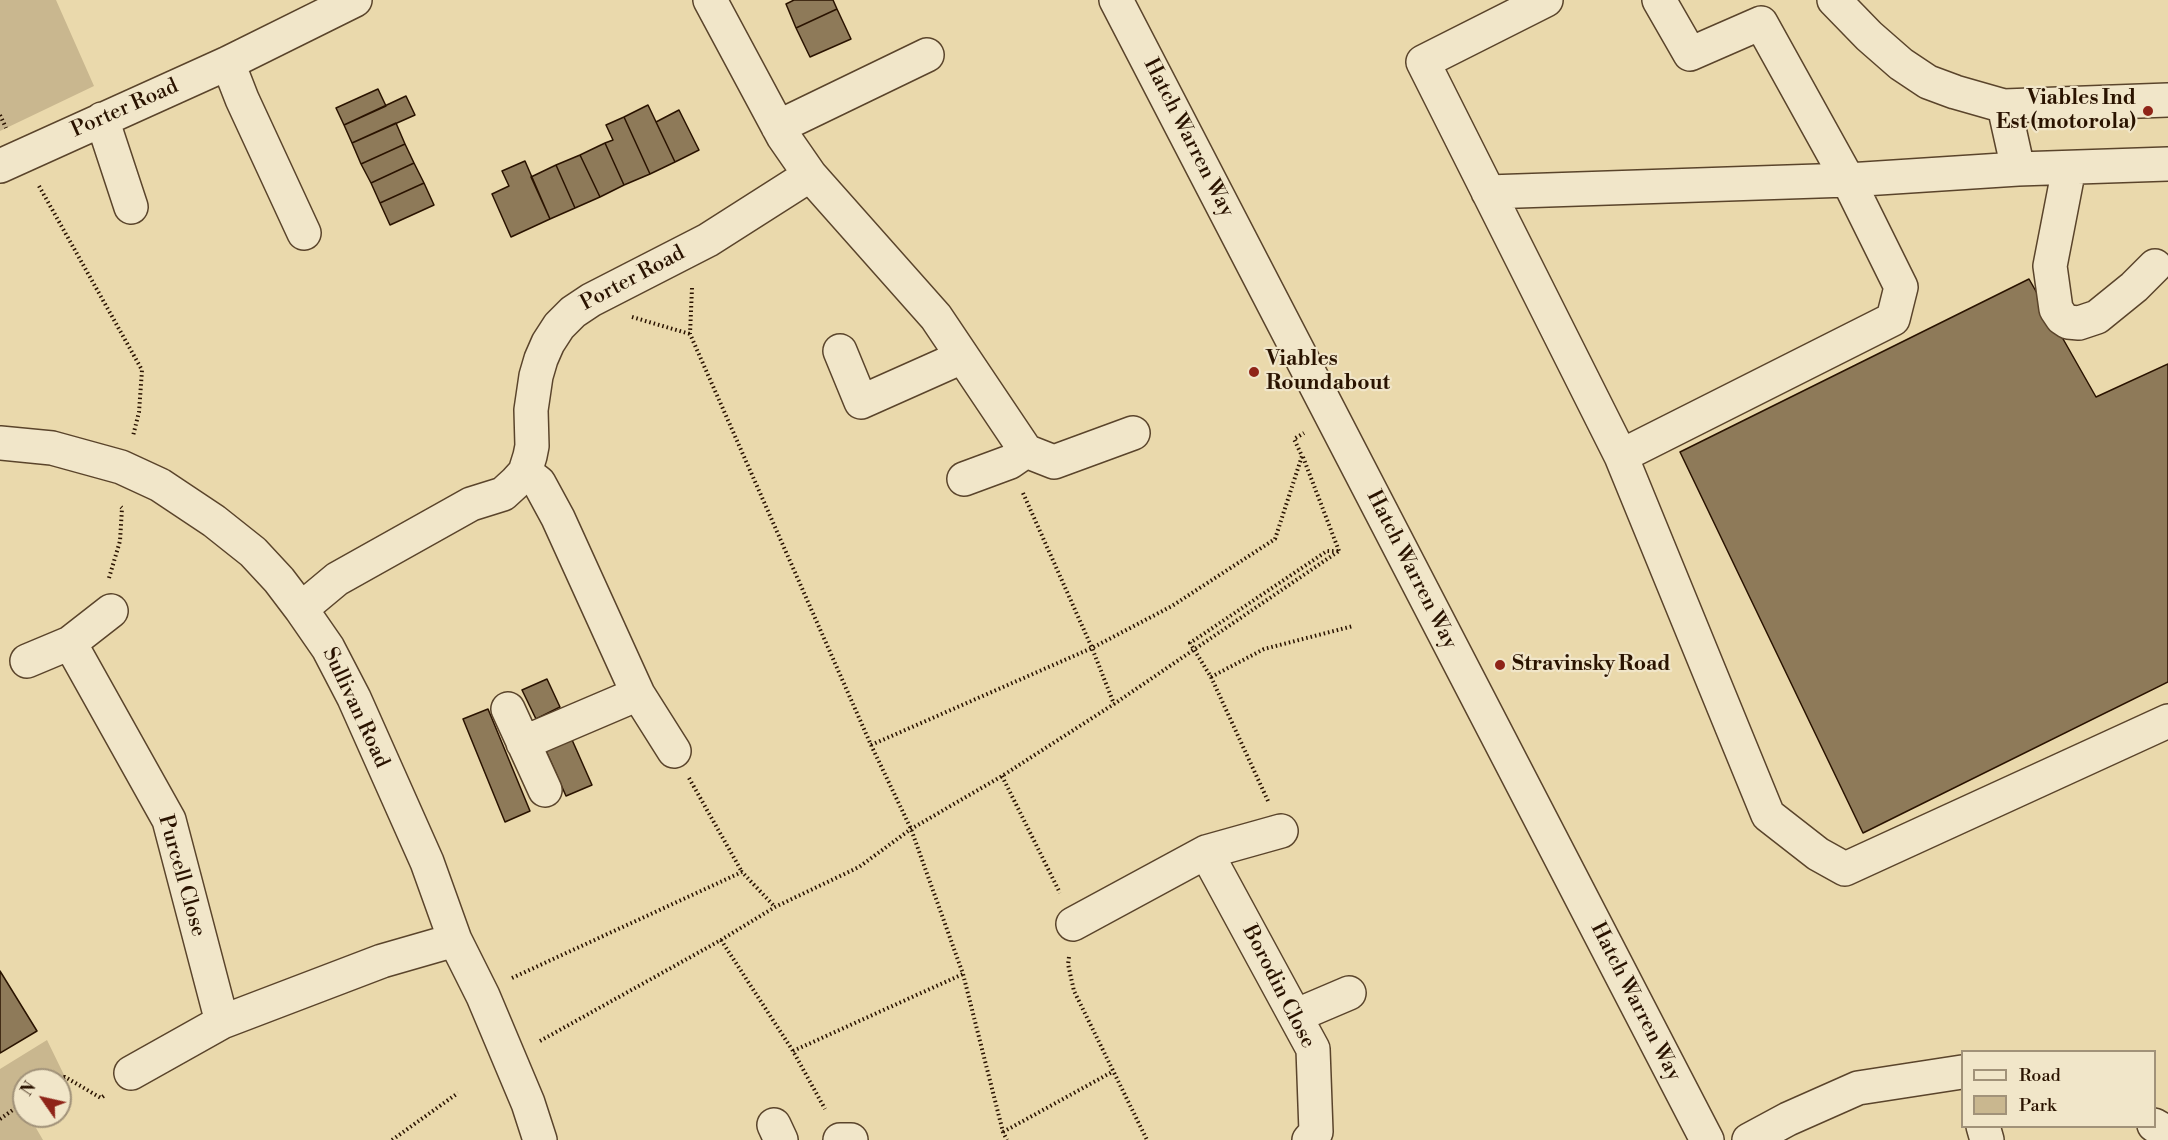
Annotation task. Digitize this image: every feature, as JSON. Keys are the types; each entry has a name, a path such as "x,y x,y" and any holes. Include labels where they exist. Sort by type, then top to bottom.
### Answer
{"street":[{"name":"Porter Road","path":"16,157 228,63 355,0"},
{"path":"710,0 778,127 810,175 936,317 962,357 1018,456"},
{"name":"Hatch Warren Way","path":"1116,0 1707,1140"},
{"path":"1546,0 1423,62 1621,456 1768,814 1818,854 1845,869 2168,721"},
{"path":"1621,456 1893,319 1901,287 1858,179 1761,23 1690,54 1659,0"},
{"path":"1834,0 1869,36 1901,64 1928,82 2004,106 2168,100"},
{"path":"778,127 927,55"},
{"path":"228,63 242,99 304,233"},
{"path":"2004,106 2018,169"},
{"path":"102,119 131,207"},
{"path":"1488,192 1858,179 2018,169 2168,164"},
{"path":"2069,168 2050,266 2056,309 2062,318 2068,322 2079,323 2097,316 2134,287 2155,266"},
{"name":"Porter Road","path":"525,472 532,446 531,410 536,376 541,359 559,326 573,312 591,300 726,229 810,175"},
{"path":"840,351 861,402 962,357"},
{"path":"964,479 1018,456 1054,462 1133,433"},
{"name":"Sullivan Road","path":"0,443 52,448 121,466 160,485 214,521 253,552 279,580 328,648 354,698 427,862 455,940 492,1017 528,1103 540,1140"},
{"path":"301,609 337,579 461,509 503,494 525,472 539,483 558,518 638,694 674,751"},
{"path":"27,662 70,643 111,611"},
{"name":"Purcell Close","path":"70,643 168,820 222,1022"},
{"path":"523,743 638,694"},
{"path":"508,709 546,790"},
{"path":"1073,924 1206,852 1281,831"},
{"name":"Borodin Close","path":"1206,852 1313,1049 1320,1137"},
{"path":"131,1073 222,1022 382,961 455,940"},
{"path":"1296,1016 1348,993"},
{"path":"1749,1140 1788,1119 1858,1088 1961,1072"}],"path":[{"path":"0,115 16,157 142,370 139,412 131,443"},
{"path":"692,282 690,334 910,829 963,974 1008,1140"},
{"path":"630,317 690,334"},
{"path":"537,1042 722,940 775,907 858,867 910,829 1002,776 1114,704 1339,551 1294,439 1313,428"},
{"path":"1018,456 1114,704"},
{"path":"871,745 1092,648 1173,606 1275,539 1302,456"},
{"path":"111,611 104,593 120,541 122,508 115,501"},
{"path":"1211,677 1264,649 1353,626"},
{"path":"1192,649 1211,677 1281,831"},
{"path":"674,751 742,872 775,907"},
{"path":"507,980 742,872"},
{"path":"722,940 793,1051 844,1140"},
{"path":"793,1051 963,974"},
{"path":"1004,1132 1112,1072"},
{"path":"72,1081 101,1098 131,1073"},
{"path":"392,1140 458,1093"}],"green space":[{"path":"0,0 56,0 94,86 0,131"},
{"path":"47,1040 61,1068 12,1068 12,1128 36,1128 43,1140 0,1140 0,1069"}],"building":[{"path":"794,0 833,0 837,9 796,28 786,4"},
{"path":"837,9 851,39 810,57 796,28"},
{"path":"378,89 386,106 344,125 336,108"},
{"path":"406,96 415,115 352,143 344,125"},
{"path":"648,105 675,162 650,174 624,117"},
{"path":"679,110 699,150 675,162 656,122"},
{"path":"624,117 650,174 624,185 605,143 613,140 606,125"},
{"path":"396,123 405,144 361,164 352,143"},
{"path":"605,143 624,185 600,197 580,155"},
{"path":"405,144 414,163 371,183 361,164"},
{"path":"580,155 600,197 575,208 556,165"},
{"path":"525,161 550,219 511,237 492,194 509,186 502,171"},
{"path":"414,163 424,183 380,203 371,183"},
{"path":"556,165 575,208 550,219 531,177"},
{"path":"424,183 434,205 390,225 380,203"},
{"path":"2029,279 2096,397 2168,364 2168,682 1863,833 1680,452"},
{"path":"547,679 560,707 536,719 522,690"},
{"path":"488,709 530,811 505,822 463,719"},
{"path":"569,733 592,785 566,796 543,744"},
{"path":"0,971 37,1031 0,1053"}],"place":[{"name":"Viables Ind Est (motorola)","path":"2148,111"},
{"name":"Viables Roundabout","path":"1254,372"},
{"name":"Stravinsky Road","path":"1500,665"}]}
